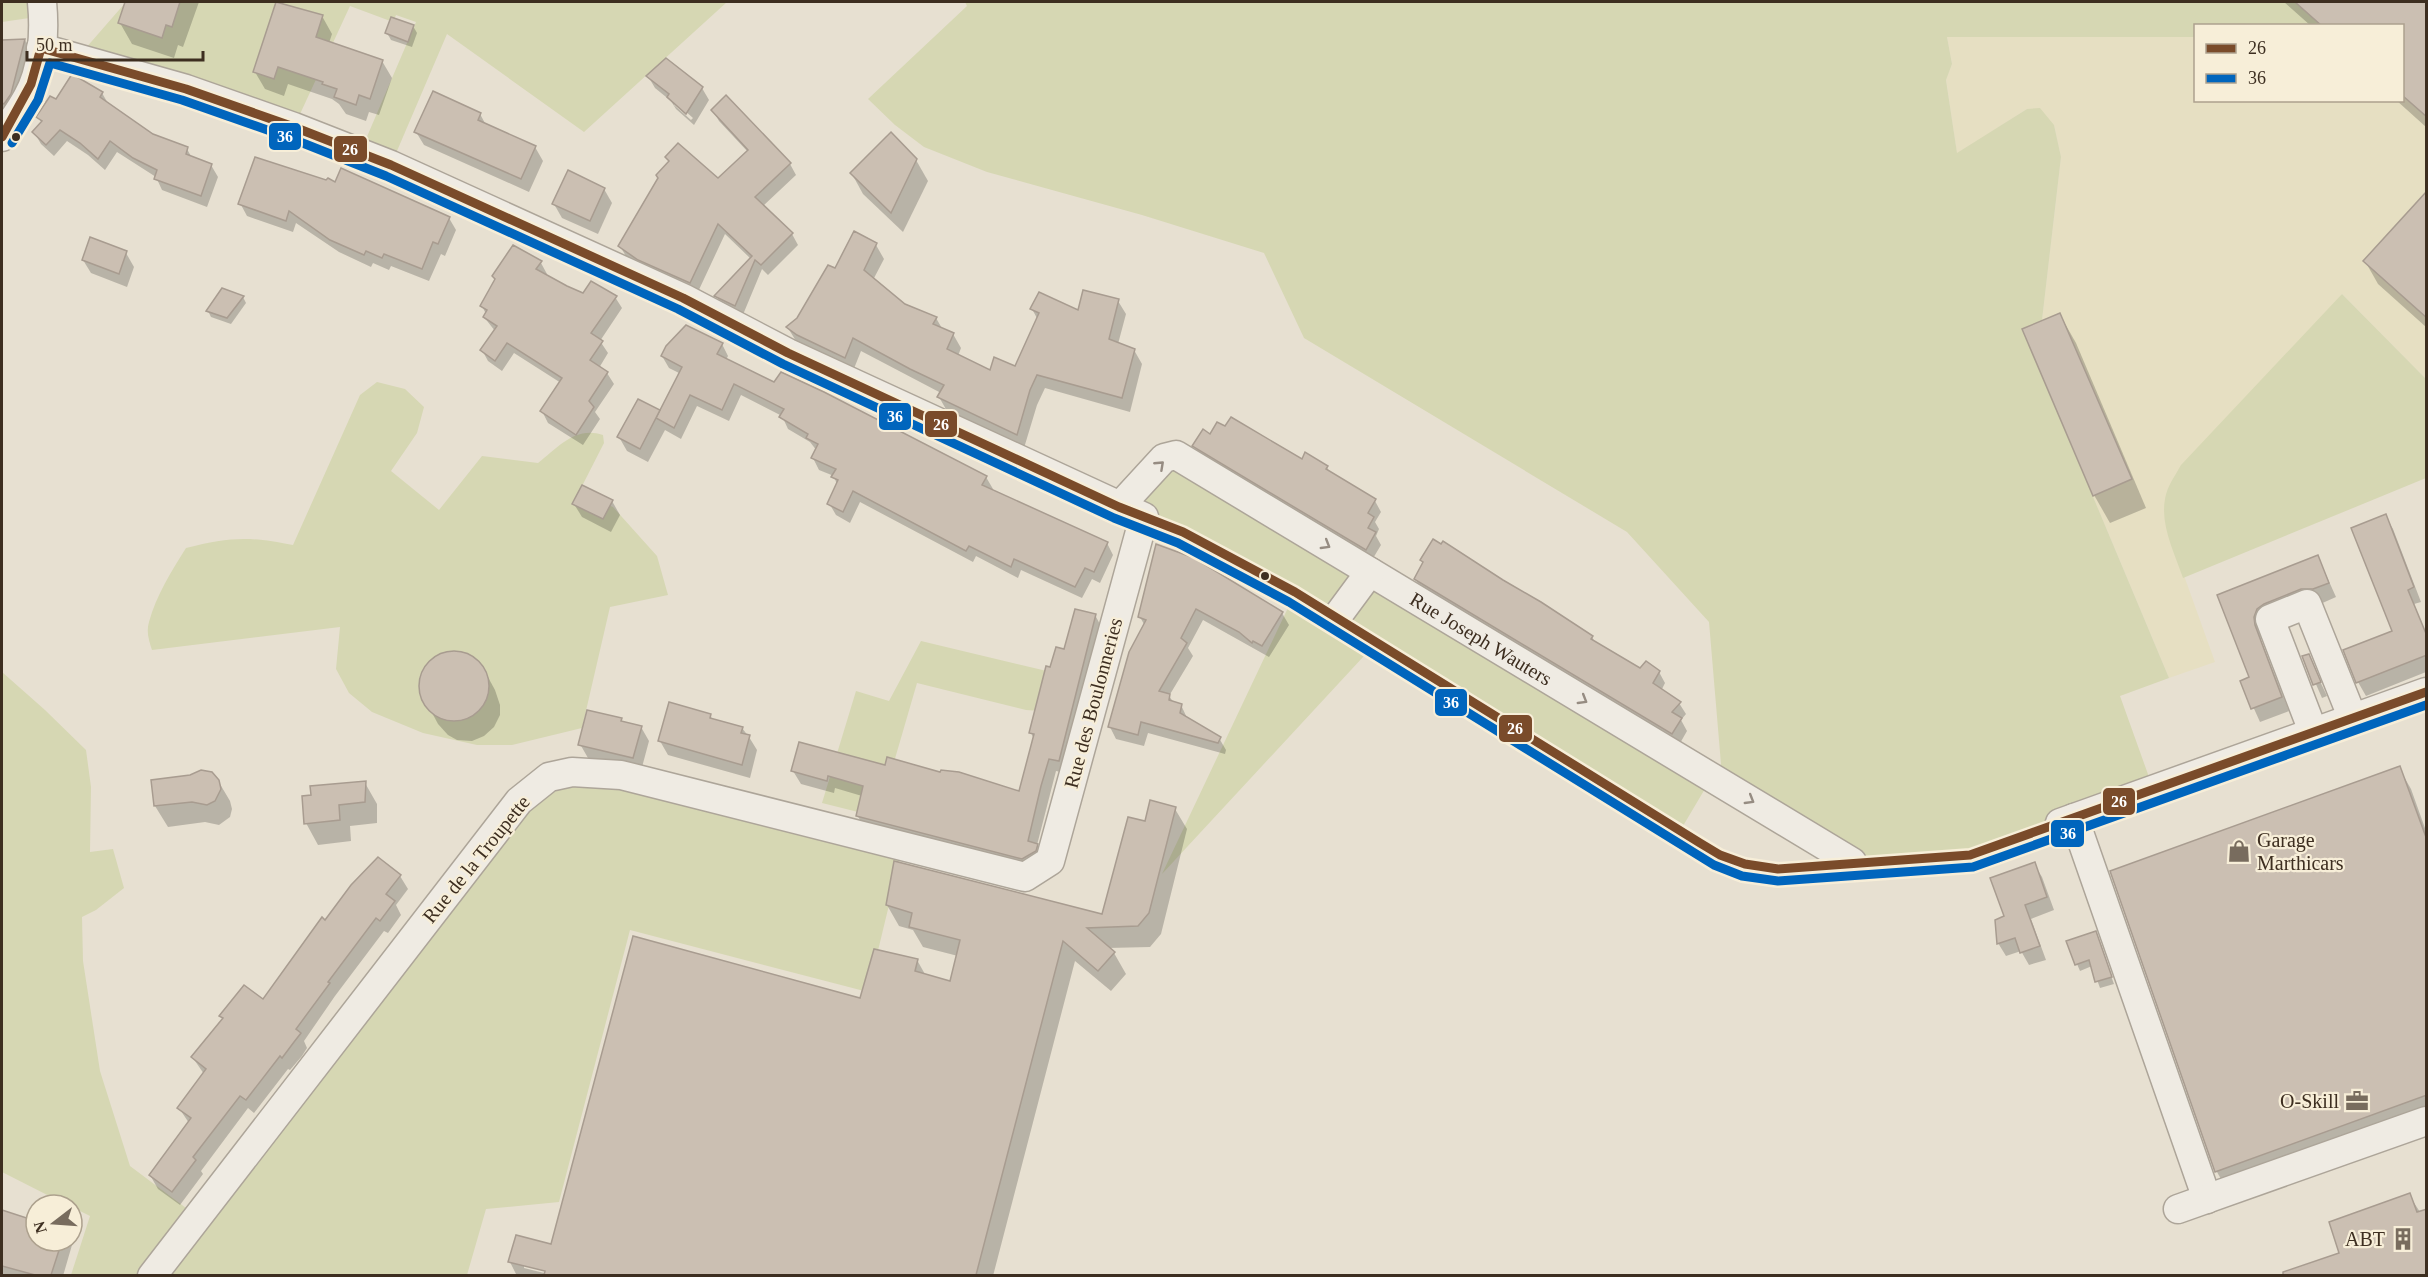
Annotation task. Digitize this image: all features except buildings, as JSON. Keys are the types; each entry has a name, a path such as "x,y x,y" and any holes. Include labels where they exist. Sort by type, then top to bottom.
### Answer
{"street":[{"path":"2,137 28,96 38,67 44,29 42,2"},
{"path":"41,48 186,89 294,127 391,165 682,298 788,352 1132,512"},
{"name":"Rue Joseph Wauters","path":"1132,512 1164,458 1176,455 1852,862"},
{"name":"Rue des Boulonneries","path":"1025,877 1050,861 1132,512"},
{"path":"1336,618 1370,572"},
{"path":"2314,734 2270,619 2307,604 2353,719"},
{"path":"2207,1199 2067,821 2427,692"},
{"name":"Rue de la Troupette","path":"152,1275 519,801 549,777 572,772 621,775 1025,877"},
{"path":"2178,1209 2427,1121"}],"shaded area":[{"path":"1947,37 2194,37 2194,102 2404,102 2404,41 2426,61 2426,379 2342,294 2168,531 2215,662 2169,678 2037,363 2061,157 2054,125 2027,109 1957,154 1946,79 1952,64"}],"green space":[{"path":"2,2 42,2 43,16 2,22"},
{"path":"126,2 727,2 584,132 447,34 391,165 360,153 416,22 396,15 393,22 350,6 294,127 78,57"},
{"path":"965,2 2359,2 2366,8 2352,24 2194,24 2194,37 1947,37 1952,64 1946,80 1957,153 2027,109 2040,108 2054,125 2061,157 2037,363 2169,678 2120,696 2154,791 1970,855 1852,862 1712,777 1680,831 1376,643 1162,874 1295,593 1183,532 1119,507 1164,458 1711,777 1721,764 1709,622 1627,532 1304,338 1264,253 1142,215 987,172 924,147 895,125 868,99 967,6"},
{"path":"2342,294 2426,379 2426,478 2183,578 2166,529 2165,499 2172,481 2181,465"},
{"path":"377,382 405,389 424,407 417,433 391,471 439,510 482,456 538,463 560,445 576,436 584,433 603,435 604,443 579,492 613,507 657,556 668,595 610,607 582,728 512,745 477,745 423,733 372,712 349,693 336,669 340,627 152,650 148,629 152,612 186,548 239,539 293,545 360,395"},
{"path":"921,641 1051,672 1040,711 1026,710 917,683 878,817 822,803 856,691 889,701"},
{"path":"2,672 86,750 91,787 90,852 113,849 124,888 96,910 82,917 83,961 100,1071 130,1166 186,1208 519,801 572,772 903,847 868,992 630,930 559,1202 486,1209 467,1275 71,1275 78,1253 84,1253 84,1235 90,1216 84,1213 84,1193 43,1193 2,1172"}],"transit line":[{"name":"26","path":"41,48 186,89 294,127 391,165 683,298 788,353 1119,507 1183,532 1295,592 1700,843 1720,855 1745,864 1778,869 1970,855 2426,692"},
{"name":"26","path":"2,137 31,84 41,48"},
{"name":"36","path":"12,143 38,100 50,63 182,100 290,138 386,176 678,309 783,364 1114,518 1178,543 1289,602 1714,865 1742,876 1778,881 1973,867 2426,705"}],"place":[{"name":"Garage Marthicars","path":"2239,851"},
{"name":"O-Skill","path":"2357,1101"},
{"name":"ABT","path":"2403,1239"}]}
